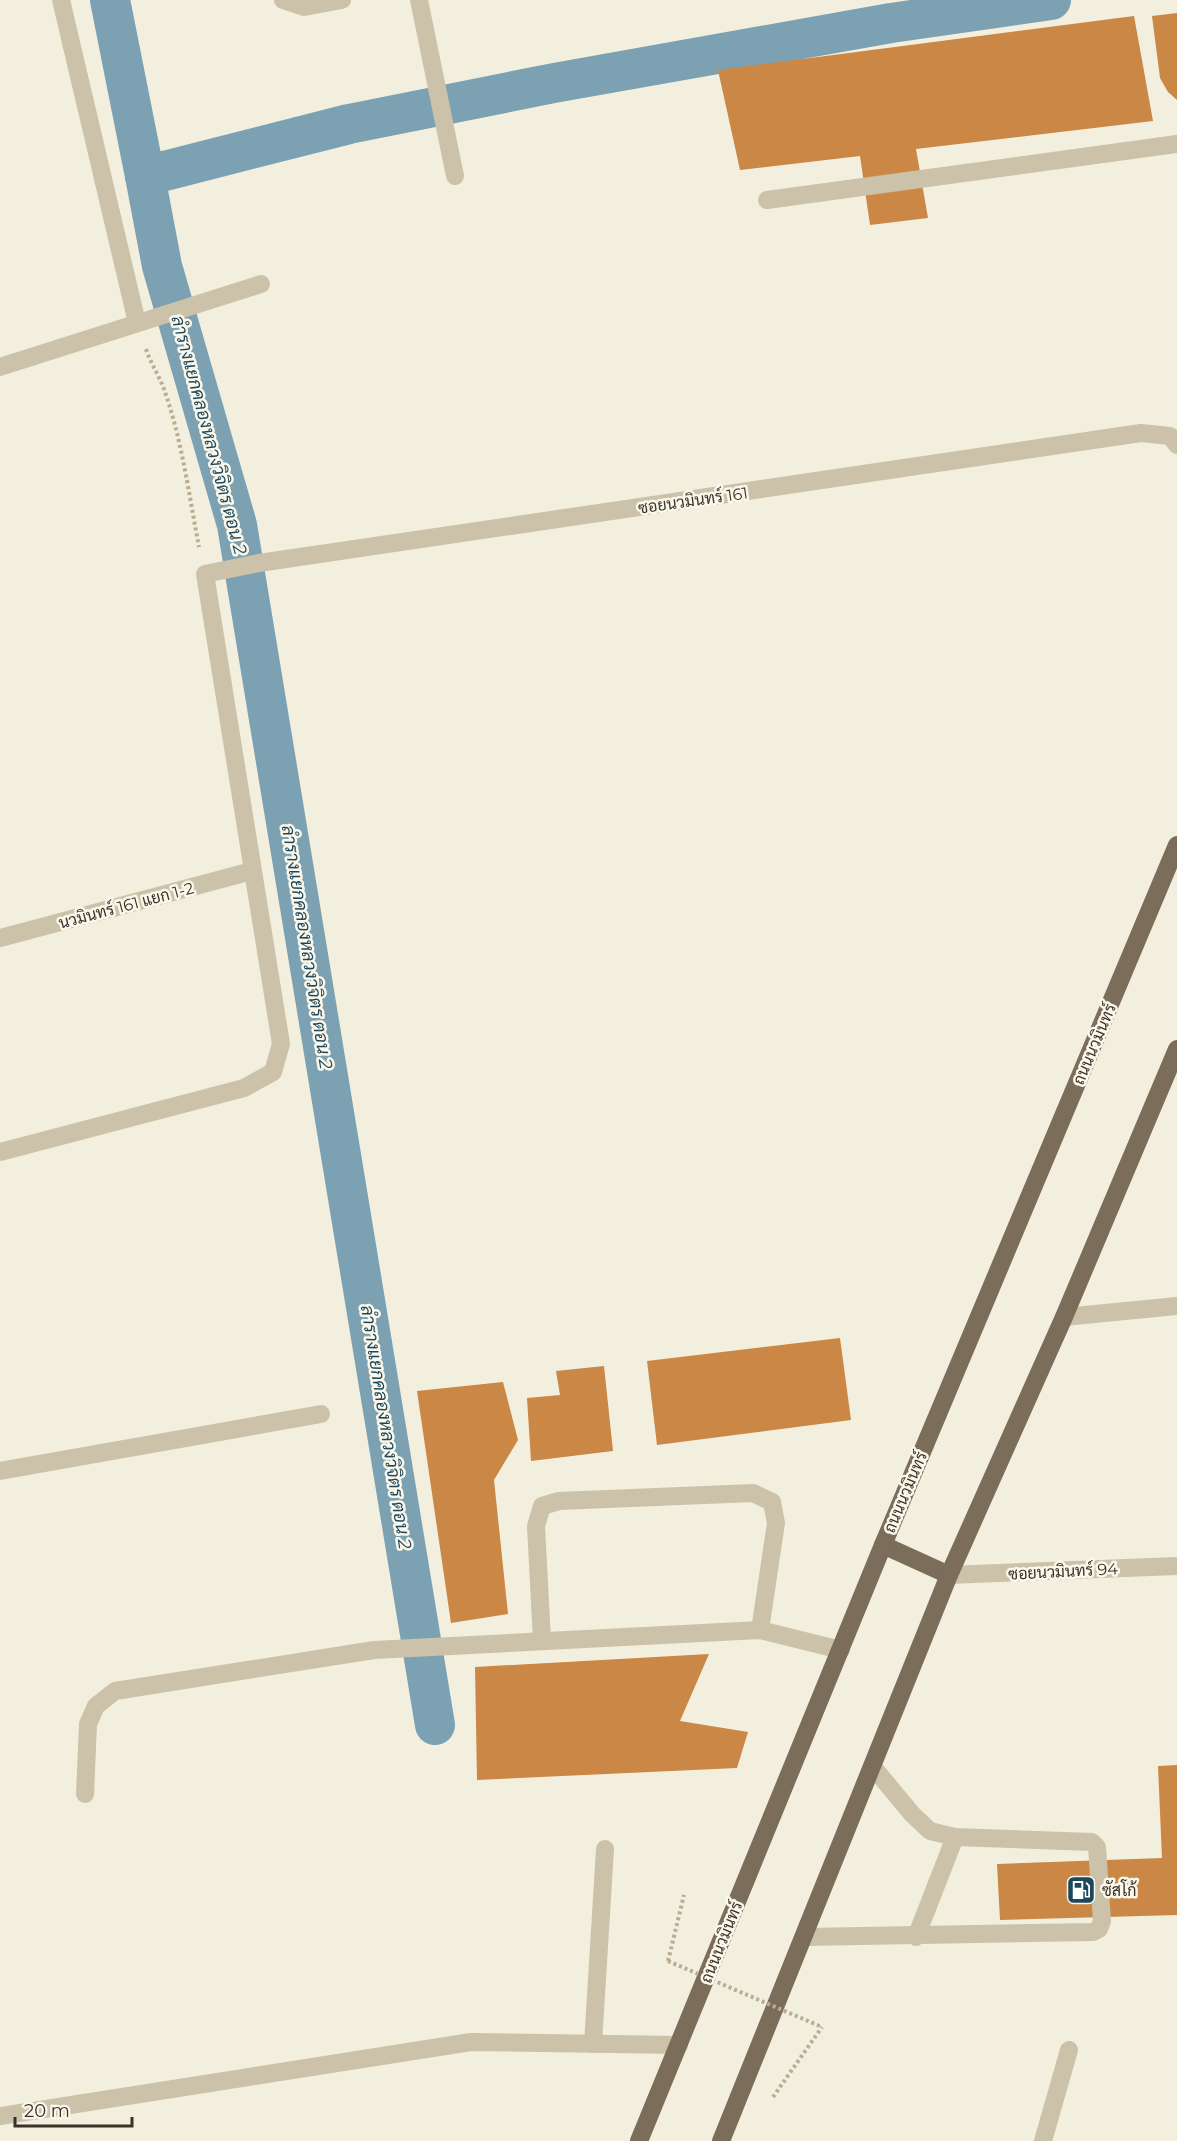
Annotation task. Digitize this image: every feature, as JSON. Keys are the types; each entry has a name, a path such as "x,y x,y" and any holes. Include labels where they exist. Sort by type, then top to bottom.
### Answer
{"main road":[{"name":"ถนนนวมินทร์","path":"639,2141 883,1545 1177,845"},
{"path":"721,2141 949,1575 1064,1317 1177,1049"},
{"path":"883,1545 949,1575"}],"street":[{"path":"61,0 139,323"},
{"path":"283,0 304,6 342,0"},
{"path":"418,0 455,176"},
{"path":"767,200 1177,144"},
{"path":"0,367 261,284"},
{"name":"ซอยนวมินทร์ 161","path":"214,572 259,563 1140,434 1170,436 1177,445"},
{"path":"0,1152 244,1088 273,1072 281,1044 252,871 214,572"},
{"name":"นวมินทร์ 161 แยก 1-2","path":"0,939 252,871"},
{"path":"1064,1317 1177,1306"},
{"path":"0,1471 321,1414"},
{"path":"542,1641 536,1526 542,1506 570,1500 753,1493 772,1503 776,1522 760,1630"},
{"name":"ซอยนวมินทร์ 94","path":"949,1575 1177,1566"},
{"path":"85,1794 88,1724 96,1706 115,1691 374,1650 449,1648 760,1630 841,1650"},
{"path":"804,1937 1093,1932 1099,1929 1102,1921 1097,1847 1092,1842 955,1837 930,1831 912,1814 873,1767"},
{"path":"916,1936 955,1837"},
{"path":"593,2044 605,1849"},
{"path":"0,2116 471,2042 679,2045"},
{"path":"1043,2141 1069,2050"}],"path":[{"path":"139,323 152,369 164,389 174,421 214,572"},
{"path":"684,1894 668,1961 822,2027 773,2097"}],"building":[{"path":"1177,13 1177,100 1168,92 1160,78 1152,16"},
{"path":"1134,16 1153,121 916,149 928,218 870,225 860,156 740,170 718,70"},
{"path":"840,1338 851,1420 657,1445 647,1361"},
{"path":"604,1366 613,1451 531,1461 527,1398 560,1395 556,1371"},
{"path":"503,1382 518,1440 494,1480 508,1614 451,1623 417,1391"},
{"path":"709,1654 680,1721 748,1732 737,1768 477,1780 475,1667"},
{"name":"ซัสโก้","path":"1177,1765 1177,1915 1000,1920 997,1864 1162,1858 1158,1766"}],"waterway":[{"path":"110,0 145,176 349,124 554,83 891,23 1051,0"},
{"name":"ลำรางแยกคลองหลวงวิจิตร ตอน 2","path":"145,176 162,266 237,525 435,1725"}],"place":[{"name":"ซัสโก้","path":"1081,1890"}]}
